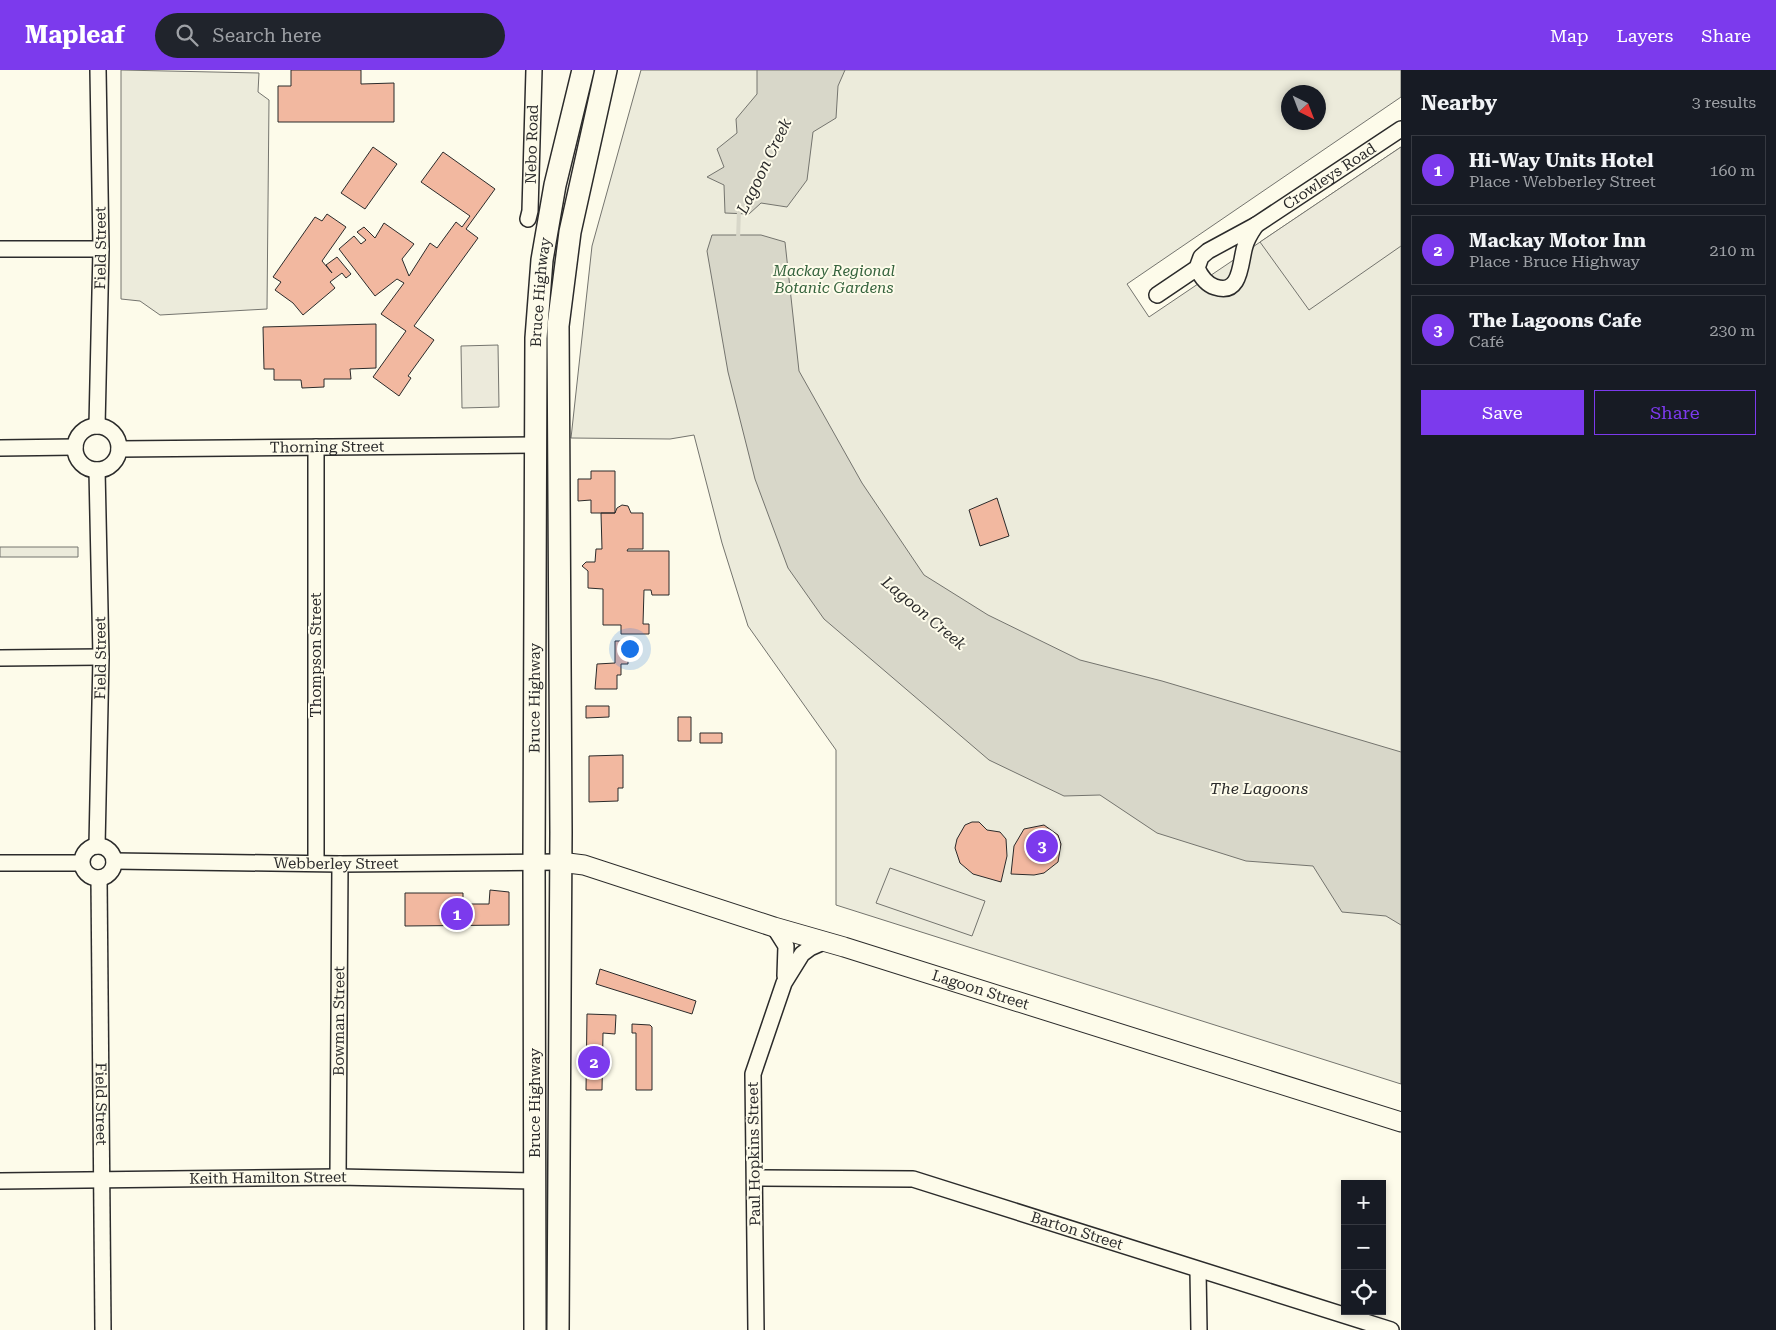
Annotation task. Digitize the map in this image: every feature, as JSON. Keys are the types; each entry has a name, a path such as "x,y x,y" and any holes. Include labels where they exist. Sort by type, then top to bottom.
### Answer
{"highway":[{"name":"Bruce Highway","path":"535,1330 534,444 536,338 542,260 555,185 580,72"},
{"name":"Bruce Highway","path":"558,1330 560,862 558,326 570,232 604,76"}],"main road":[{"name":"Lagoon Street","path":"560,862 584,865 774,927 826,941 1401,1122"}],"street":[{"name":"Field Street","path":"97,426 101,249 98,70"},
{"name":"Nebo Road","path":"528,219 530,211 534,70"},
{"path":"580,72 604,76"},
{"name":"Crowleys Road","path":"1157,295 1197,268 1201,257 1208,251 1256,225 1401,129"},
{"name":"Crowleys Road","path":"1197,268 1201,277 1210,285 1222,288 1232,285 1239,275 1244,246 1256,225"},
{"path":"0,249 101,249"},
{"path":"97,426 112,432 117,438 119,449 116,460 111,465 97,470 90,469 79,461 75,448 80,434 85,429 97,426"},
{"name":"Thorning Street","path":"119,449 534,444"},
{"name":"Thompson Street","path":"316,447 316,863"},
{"path":"0,448 75,448"},
{"name":"Field Street","path":"97,470 101,657 97,846"},
{"path":"0,658 101,657"},
{"path":"97,846 111,852 114,861 111,872 98,878 86,873 81,863 87,849 97,846"},
{"name":"Webberley Street","path":"114,861 340,864 560,862"},
{"path":"0,863 81,863"},
{"name":"Bowman Street","path":"338,1177 340,864"},
{"name":"Field Street","path":"98,878 103,1330"},
{"name":"Paul Hopkins Street","path":"774,927 783,940 787,953 784,983"},
{"name":"Paul Hopkins Street","path":"756,1330 756,1178 753,1074 784,983 802,954 826,941"},
{"name":"Keith Hamilton Street","path":"0,1181 338,1177 535,1181"},
{"name":"Barton Street","path":"756,1178 913,1179 1391,1330"},
{"path":"1198,1270 1199,1330"}],"green space":[{"path":"121,70 259,73 258,92 269,100 267,309 160,315 140,301 121,299"},
{"name":"Mackay Regional Botanic Gardens","path":"641,70 1401,70 1401,97 1127,284 1149,317 1401,147 1401,1084 836,905 836,750 748,626 722,543 694,435 670,439 571,438 592,246"},
{"path":"0,547 78,547 78,557 0,557"}],"shaded area":[{"path":"1401,147 1401,246 1309,310 1260,242"},
{"path":"498,345 499,407 462,408 461,346"},
{"path":"890,868 985,901 972,936 876,903"}],"water":[{"path":"757,70 845,70 838,86 836,118 813,132 807,180 787,207 761,203 749,214 725,213 724,185 707,177 724,167 717,149 737,133 736,119 757,94"},
{"name":"The Lagoons","path":"712,235 761,235 785,242 799,371 862,483 924,575 988,615 1080,660 1162,681 1401,752 1401,925 1386,916 1342,912 1313,866 1246,861 1157,833 1100,795 1064,796 989,760 824,619 788,568 755,479 728,372 707,251"}],"building":[{"path":"291,70 361,70 361,84 394,83 394,122 278,122 278,86 291,86"},
{"path":"373,147 397,164 365,209 341,193"},
{"path":"443,152 495,189 466,229 478,238 414,326 434,340 408,376 411,378 399,396 373,377 406,331 381,314 404,283 397,279 375,296 339,249 354,236 361,244 366,240 357,232 364,227 375,238 384,223 414,244 402,259 409,276 430,243 437,248 456,222 462,227 470,216 421,182"},
{"path":"327,214 346,227 322,261 332,273 326,265 337,257 351,274 346,278 342,273 330,282 335,288 303,315 293,303 275,290 281,282 273,277 315,217 322,221"},
{"path":"376,324 376,368 350,369 351,379 324,379 324,387 302,388 301,380 274,380 274,369 264,369 263,327"},
{"path":"591,471 615,471 615,513 591,513 591,500 578,501 578,479 591,479"},
{"path":"997,498 1009,536 980,546 969,510"},
{"path":"622,505 628,506 631,513 643,513 643,549 628,549 627,551 669,551 669,595 652,595 651,590 644,590 643,624 649,624 649,634 621,634 621,625 603,625 603,589 588,588 588,571 582,566 586,562 595,562 596,549 602,549 601,513 615,513 617,508"},
{"path":"615,641 628,641 628,664 621,664 621,675 617,675 617,689 595,689 597,664 615,663"},
{"path":"586,706 609,706 609,717 586,718"},
{"path":"678,717 691,717 691,741 678,741"},
{"path":"700,733 722,733 722,743 700,743"},
{"path":"623,755 623,788 618,788 618,801 589,802 589,756"},
{"path":"979,822 987,830 1000,832 1006,839 1007,856 1001,882 973,874 960,863 955,848 957,839 965,825"},
{"path":"1044,825 1058,835 1061,844 1058,862 1044,873 1034,875 1011,874 1014,846 1024,829"},
{"path":"490,890 509,892 509,925 405,926 405,893 463,893 463,904 489,904"},
{"path":"600,969 696,1001 692,1014 596,984"},
{"path":"587,1014 616,1015 615,1034 603,1033 602,1090 586,1090"},
{"path":"632,1024 650,1025 652,1027 652,1090 636,1090 636,1033 632,1033"}],"waterway":[{"name":"Lagoon Creek","path":"738,240 739,210"}],"place":[{"name":"The Lagoons Cafe","path":"1042,846"},
{"name":"Hi-Way Units Hotel","path":"457,914"},
{"name":"Mackay Motor Inn","path":"594,1062"}]}
